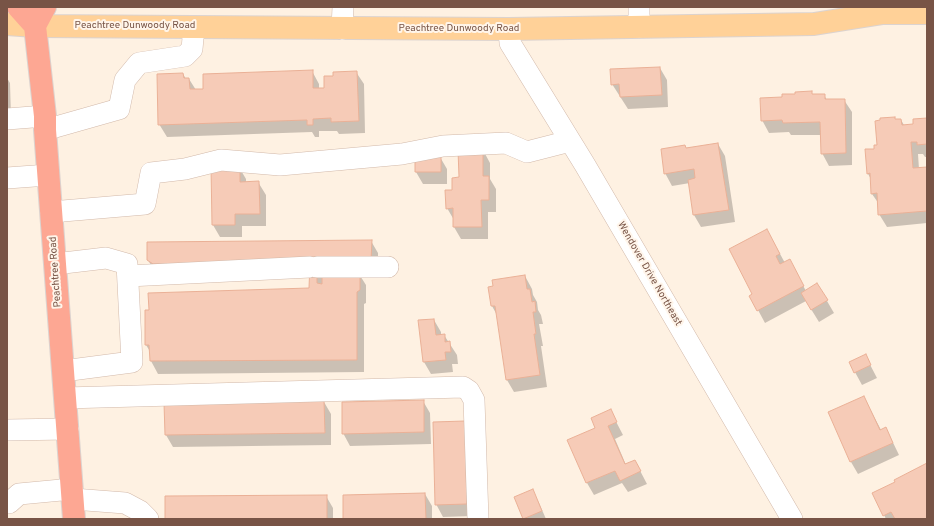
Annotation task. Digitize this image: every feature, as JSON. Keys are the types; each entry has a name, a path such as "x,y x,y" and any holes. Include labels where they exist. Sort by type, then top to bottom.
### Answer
{"highway":[{"path":"18,7 40,16"},
{"name":"Peachtree Road","path":"40,16 48,175 73,502"}],"main road":[{"name":"Peachtree Dunwoody Road","path":"855,7 883,13"},
{"name":"Peachtree Dunwoody Road","path":"7,24 40,16 194,27 509,29 639,17 814,24 883,13 927,13"}],"street":[{"path":"342,7 342,29"},
{"path":"7,119 45,123 119,109 124,80 139,63 184,56 192,49 194,27"},
{"name":"Wendover Drive Northeast","path":"509,29 510,42 570,140 792,519"},
{"path":"51,212 145,204 151,174 185,169 221,160 280,164 402,154 443,146 506,143 527,152 570,140"},
{"path":"7,178 48,175"},
{"path":"55,264 106,258 127,264 128,276 132,362 63,371"},
{"path":"128,276 313,267 388,267"},
{"path":"66,398 463,387 469,391 474,400 478,519"},
{"path":"7,430 68,429"},
{"path":"7,503 19,494 73,502 125,504 140,511 148,519"}],"building":[{"path":"660,67 662,95 620,97 619,84 611,85 610,69"},
{"path":"313,70 313,88 324,88 324,76 333,76 333,72 357,71 359,121 331,122 331,118 313,119 313,125 307,125 307,120 158,125 157,74 183,73 184,78 189,78 190,89 203,89 203,74"},
{"path":"812,91 812,94 825,94 825,99 845,99 846,153 821,154 820,122 783,123 782,120 761,121 760,98 782,97 782,94 795,94 795,92"},
{"path":"895,117 895,119 901,119 902,125 913,124 913,119 927,118 927,144 917,145 917,142 911,142 913,168 927,167 927,211 878,215 877,193 871,194 870,173 867,174 865,149 874,149 874,145 877,145 875,121 880,120 880,118"},
{"path":"718,143 729,210 693,215 688,180 695,178 694,169 664,174 661,149 685,145 686,148"},
{"path":"483,149 483,176 489,176 489,200 481,200 482,227 453,227 453,208 446,209 445,190 452,190 452,178 459,177 458,150"},
{"path":"415,156 441,156 441,172 415,172"},
{"path":"211,166 240,166 240,182 259,181 260,214 235,214 235,225 212,225"},
{"path":"767,229 780,254 776,256 780,264 790,259 804,286 757,311 749,296 752,294 729,249"},
{"path":"372,240 371,261 317,262 317,283 322,284 322,272 360,272 360,290 357,292 357,360 150,361 149,345 145,345 145,310 149,310 148,293 309,288 310,262 153,264 147,260 147,242"},
{"path":"525,275 527,289 530,289 532,302 535,301 536,312 533,312 536,334 534,334 540,375 506,380 495,306 491,306 488,287 493,286 492,280"},
{"path":"817,283 828,300 811,310 801,293"},
{"path":"434,319 436,335 445,334 445,342 450,341 451,352 445,352 446,360 423,362 418,320"},
{"path":"866,354 871,365 854,373 849,362"},
{"path":"864,396 880,430 886,427 893,443 850,462 828,412"},
{"path":"424,400 424,432 342,434 342,402"},
{"path":"324,401 325,433 165,435 164,403"},
{"path":"611,409 617,422 608,426 625,464 635,460 641,471 620,481 615,471 586,483 567,440 595,428 591,418"},
{"path":"465,421 467,504 435,505 433,422"},
{"path":"927,463 927,519 895,519 891,512 883,516 872,493 895,482 894,480"},
{"path":"533,489 542,511 523,519 514,497"},
{"path":"425,493 426,519 343,519 343,495"},
{"path":"327,495 327,519 165,519 165,496"}]}
